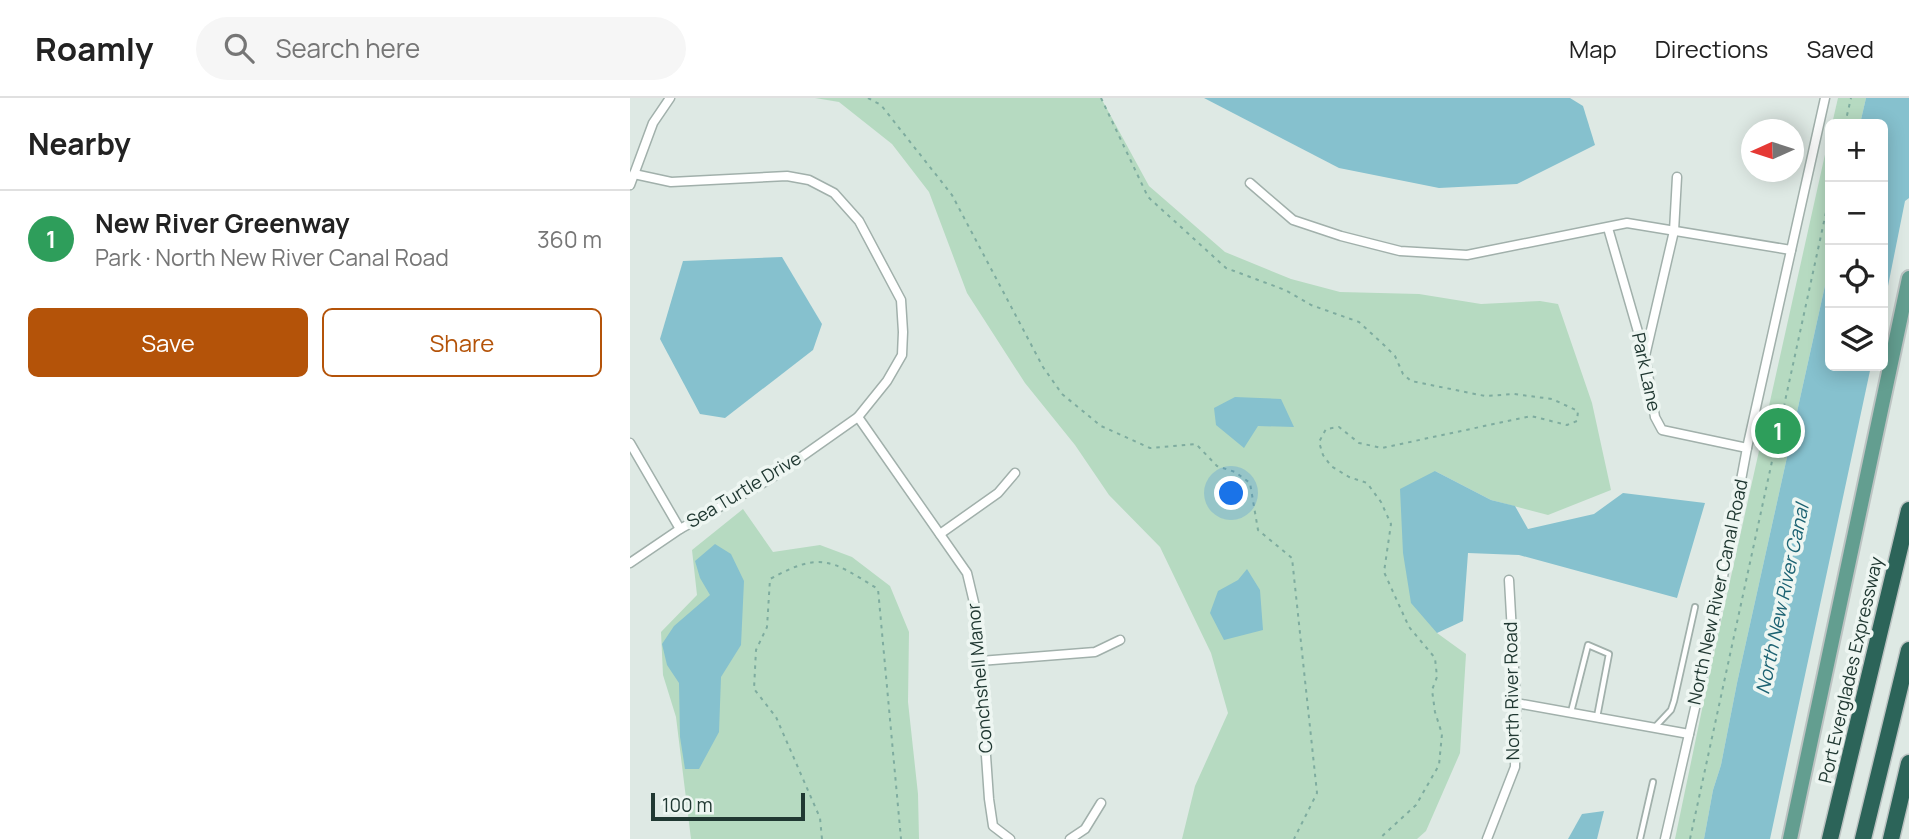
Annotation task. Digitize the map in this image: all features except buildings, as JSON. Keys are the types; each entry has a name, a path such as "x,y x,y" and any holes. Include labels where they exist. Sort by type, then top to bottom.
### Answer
{"highway":[{"name":"Port Everglades Expressway","path":"1830,839 1909,510"},
{"path":"1863,839 1909,650"},
{"path":"1891,839 1909,763"}],"main road":[{"path":"1790,839 1909,278"}],"street":[{"path":"630,185 653,123 670,98"},
{"name":"North New River Canal Road","path":"1665,839 1714,625 1747,448 1825,98"},
{"name":"Sea Turtle Drive","path":"630,563 680,529 770,479 858,417 887,382 902,355 901,300 859,221 834,193 809,180 787,176 671,182 634,174"},
{"path":"1645,356 1674,232 1677,177"},
{"path":"1250,183 1293,220 1400,251 1468,255 1627,223 1791,250"},
{"name":"Park Lane","path":"1608,228 1645,356 1655,417 1662,430 1747,448"},
{"name":"Conchshell Manor","path":"858,417 967,573 976,611 993,826 1010,839"},
{"path":"630,443 680,529"},
{"path":"940,534 998,493 1015,473"},
{"name":"North River Road","path":"1487,839 1515,767 1516,703 1509,580"},
{"path":"980,661 1095,652 1120,640"},
{"path":"1516,703 1689,734"},
{"path":"1070,839 1085,829 1101,803"}],"lane":[{"path":"1654,727 1671,710 1695,607"},
{"path":"1570,712 1588,645 1609,654 1597,717"},
{"path":"1640,839 1653,782"}],"path":[{"path":"868,98 881,105 952,195 1043,367 1062,394 1101,426 1150,447 1196,444 1217,466 1235,472 1250,483 1258,530 1292,558 1317,793 1294,839"},
{"path":"1101,98 1148,197 1226,268 1284,290 1311,305 1359,322 1395,356 1403,374 1411,381 1485,396 1514,394 1552,399 1578,411 1577,421 1567,425 1531,416 1382,448 1359,443 1339,427 1326,429 1319,442 1323,455 1331,466 1349,477 1367,483 1381,502 1391,523 1384,572 1409,628 1435,659 1437,677 1432,690 1442,734 1439,765 1416,805 1379,839"},
{"path":"1846,119 1851,98"},
{"path":"1690,839 1825,217"},
{"path":"822,839 820,818 776,717 754,689 756,650 767,627 770,579 814,560 834,565 878,589 901,839"}],"green space":[{"path":"815,98 1101,98 1149,186 1225,252 1291,279 1340,292 1419,294 1481,304 1540,301 1558,304 1592,403 1611,490 1548,515 1491,500 1435,471 1437,633 1466,654 1460,753 1426,831 1417,839 1182,839 1195,786 1228,713 1211,653 1160,547 1109,495 1075,445 1025,383 967,293 929,192 892,144 839,102"},
{"path":"1838,98 1866,98 1861,119 1833,119"},
{"path":"1825,154 1825,286 1721,765 1713,790 1704,839 1675,839"},
{"path":"743,509 773,552 820,545 852,557 890,586 909,632 908,702 918,794 919,839 691,839 676,717 663,675 661,632 697,595 692,550"}],"water":[{"path":"1204,98 1570,98 1583,106 1595,145 1517,184 1439,188 1339,168"},
{"path":"1866,98 1909,98 1909,198 1905,201 1888,286 1888,119 1861,119"},
{"path":"782,257 822,324 813,350 725,418 700,414 660,339 683,261"},
{"name":"North New River Canal","path":"1825,286 1825,371 1870,371 1770,839 1704,839"},
{"path":"1235,397 1281,399 1294,427 1258,426 1244,448 1216,425 1214,408"},
{"path":"1435,471 1491,500 1515,506 1528,529 1594,514 1623,493 1705,503 1677,598 1519,555 1468,553 1463,621 1437,633 1411,603 1403,553 1400,489"},
{"path":"715,544 731,554 744,581 741,645 721,677 719,732 699,769 685,769 680,737 679,683 667,665 662,644 674,626 710,595 700,578 695,561"},
{"path":"1247,569 1260,590 1263,630 1224,640 1210,613 1218,591 1238,580"},
{"path":"1604,811 1597,839 1568,839 1582,814"}],"place":[{"name":"New River Greenway","path":"1778,431"}]}
